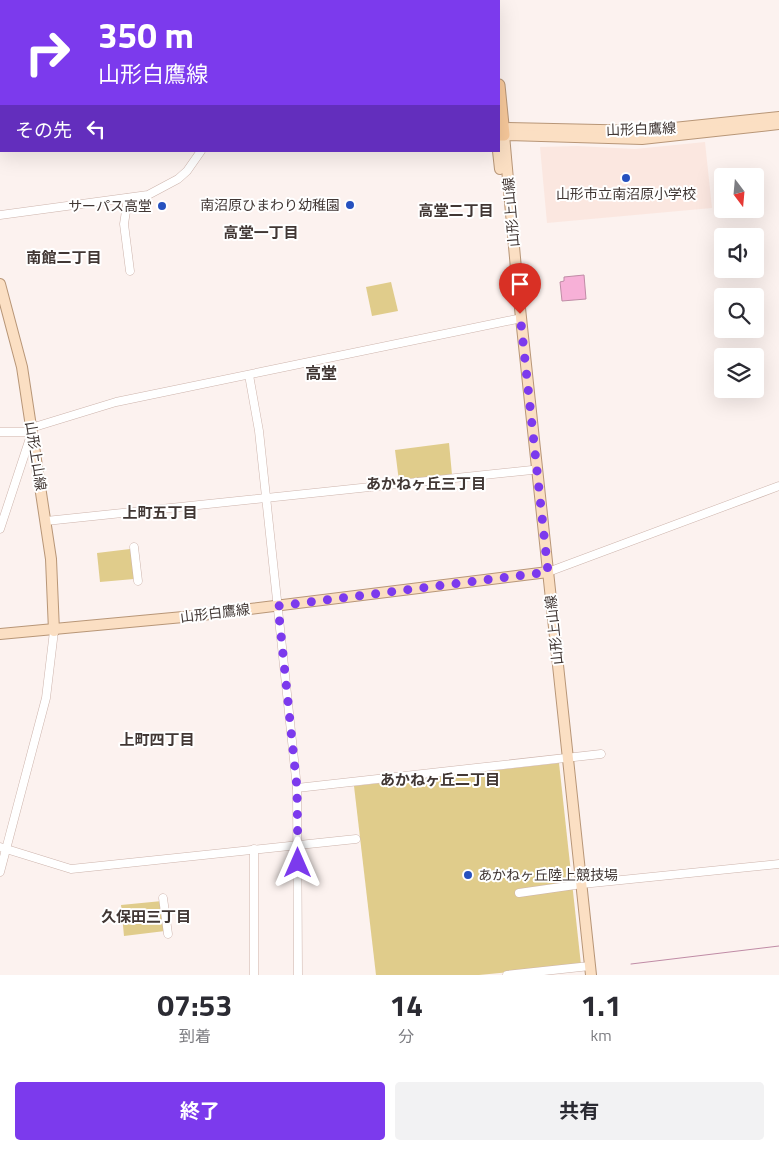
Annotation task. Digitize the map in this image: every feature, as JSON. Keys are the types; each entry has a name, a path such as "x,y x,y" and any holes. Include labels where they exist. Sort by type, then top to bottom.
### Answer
{"highway":[{"path":"500,108 501,131"}],"main road":[{"name":"山形白鷹線","path":"501,131 645,131 779,117"},
{"name":"山形白鷹線","path":"501,131 642,139 779,124"},
{"name":"山形上山線","path":"501,131 545,573 588,971"},
{"name":"山形上山線","path":"498,152 532,470 545,573"},
{"name":"山形上山線","path":"0,284 22,367 46,521 51,559 54,631"},
{"name":"山形白鷹線","path":"0,634 54,631 278,606 545,573"}],"street":[{"path":"0,215 148,195 169,186 187,171 200,152"},
{"path":"128,198 124,224 130,271"},
{"path":"0,432 31,430 116,402 517,319"},
{"path":"249,375 259,431 297,788 298,975"},
{"path":"0,529 31,430"},
{"path":"46,521 532,470"},
{"path":"545,573 779,486"},
{"path":"134,547 138,581"},
{"path":"0,872 3,848 46,698 54,631"},
{"path":"297,788 601,754"},
{"path":"3,848 71,869 356,839"},
{"path":"254,849 254,975"},
{"path":"519,893 779,864"},
{"path":"163,898 168,934"},
{"path":"507,975 588,971"}],"shaded area":[{"name":"山形市立南沼原小学校","path":"705,142 712,208 547,223 540,147 577,146 635,149"},
{"path":"584,275 586,299 562,301 560,282 564,281 564,277"},
{"path":"391,282 398,311 372,316 366,287"},
{"path":"449,443 452,475 399,481 395,450"},
{"path":"133,550 136,576 134,579 100,582 97,553"},
{"name":"あかねヶ丘陸上競技場","path":"559,763 581,965 479,975 376,975 354,786"},
{"path":"162,901 165,931 124,936 121,905"}],"waterway":[{"path":"631,964 779,946"}],"place":[{"name":"山形市立南沼原小学校","path":"626,178"},
{"name":"南沼原ひまわり幼稚園","path":"350,205"},
{"name":"サーパス高堂","path":"162,206"},
{"name":"あかねヶ丘陸上競技場","path":"468,875"}],"district":[{"name":"高堂二丁目","path":"456,211"},
{"name":"高堂一丁目","path":"261,233"},
{"name":"南館二丁目","path":"64,258"},
{"name":"高堂","path":"321,373"},
{"name":"あかねヶ丘三丁目","path":"426,484"},
{"name":"上町五丁目","path":"160,513"},
{"name":"上町四丁目","path":"157,740"},
{"name":"あかねヶ丘二丁目","path":"440,780"},
{"name":"久保田三丁目","path":"146,917"}],"route":[{"path":"298,863 297,788 278,606 548,572 520,314"}]}
